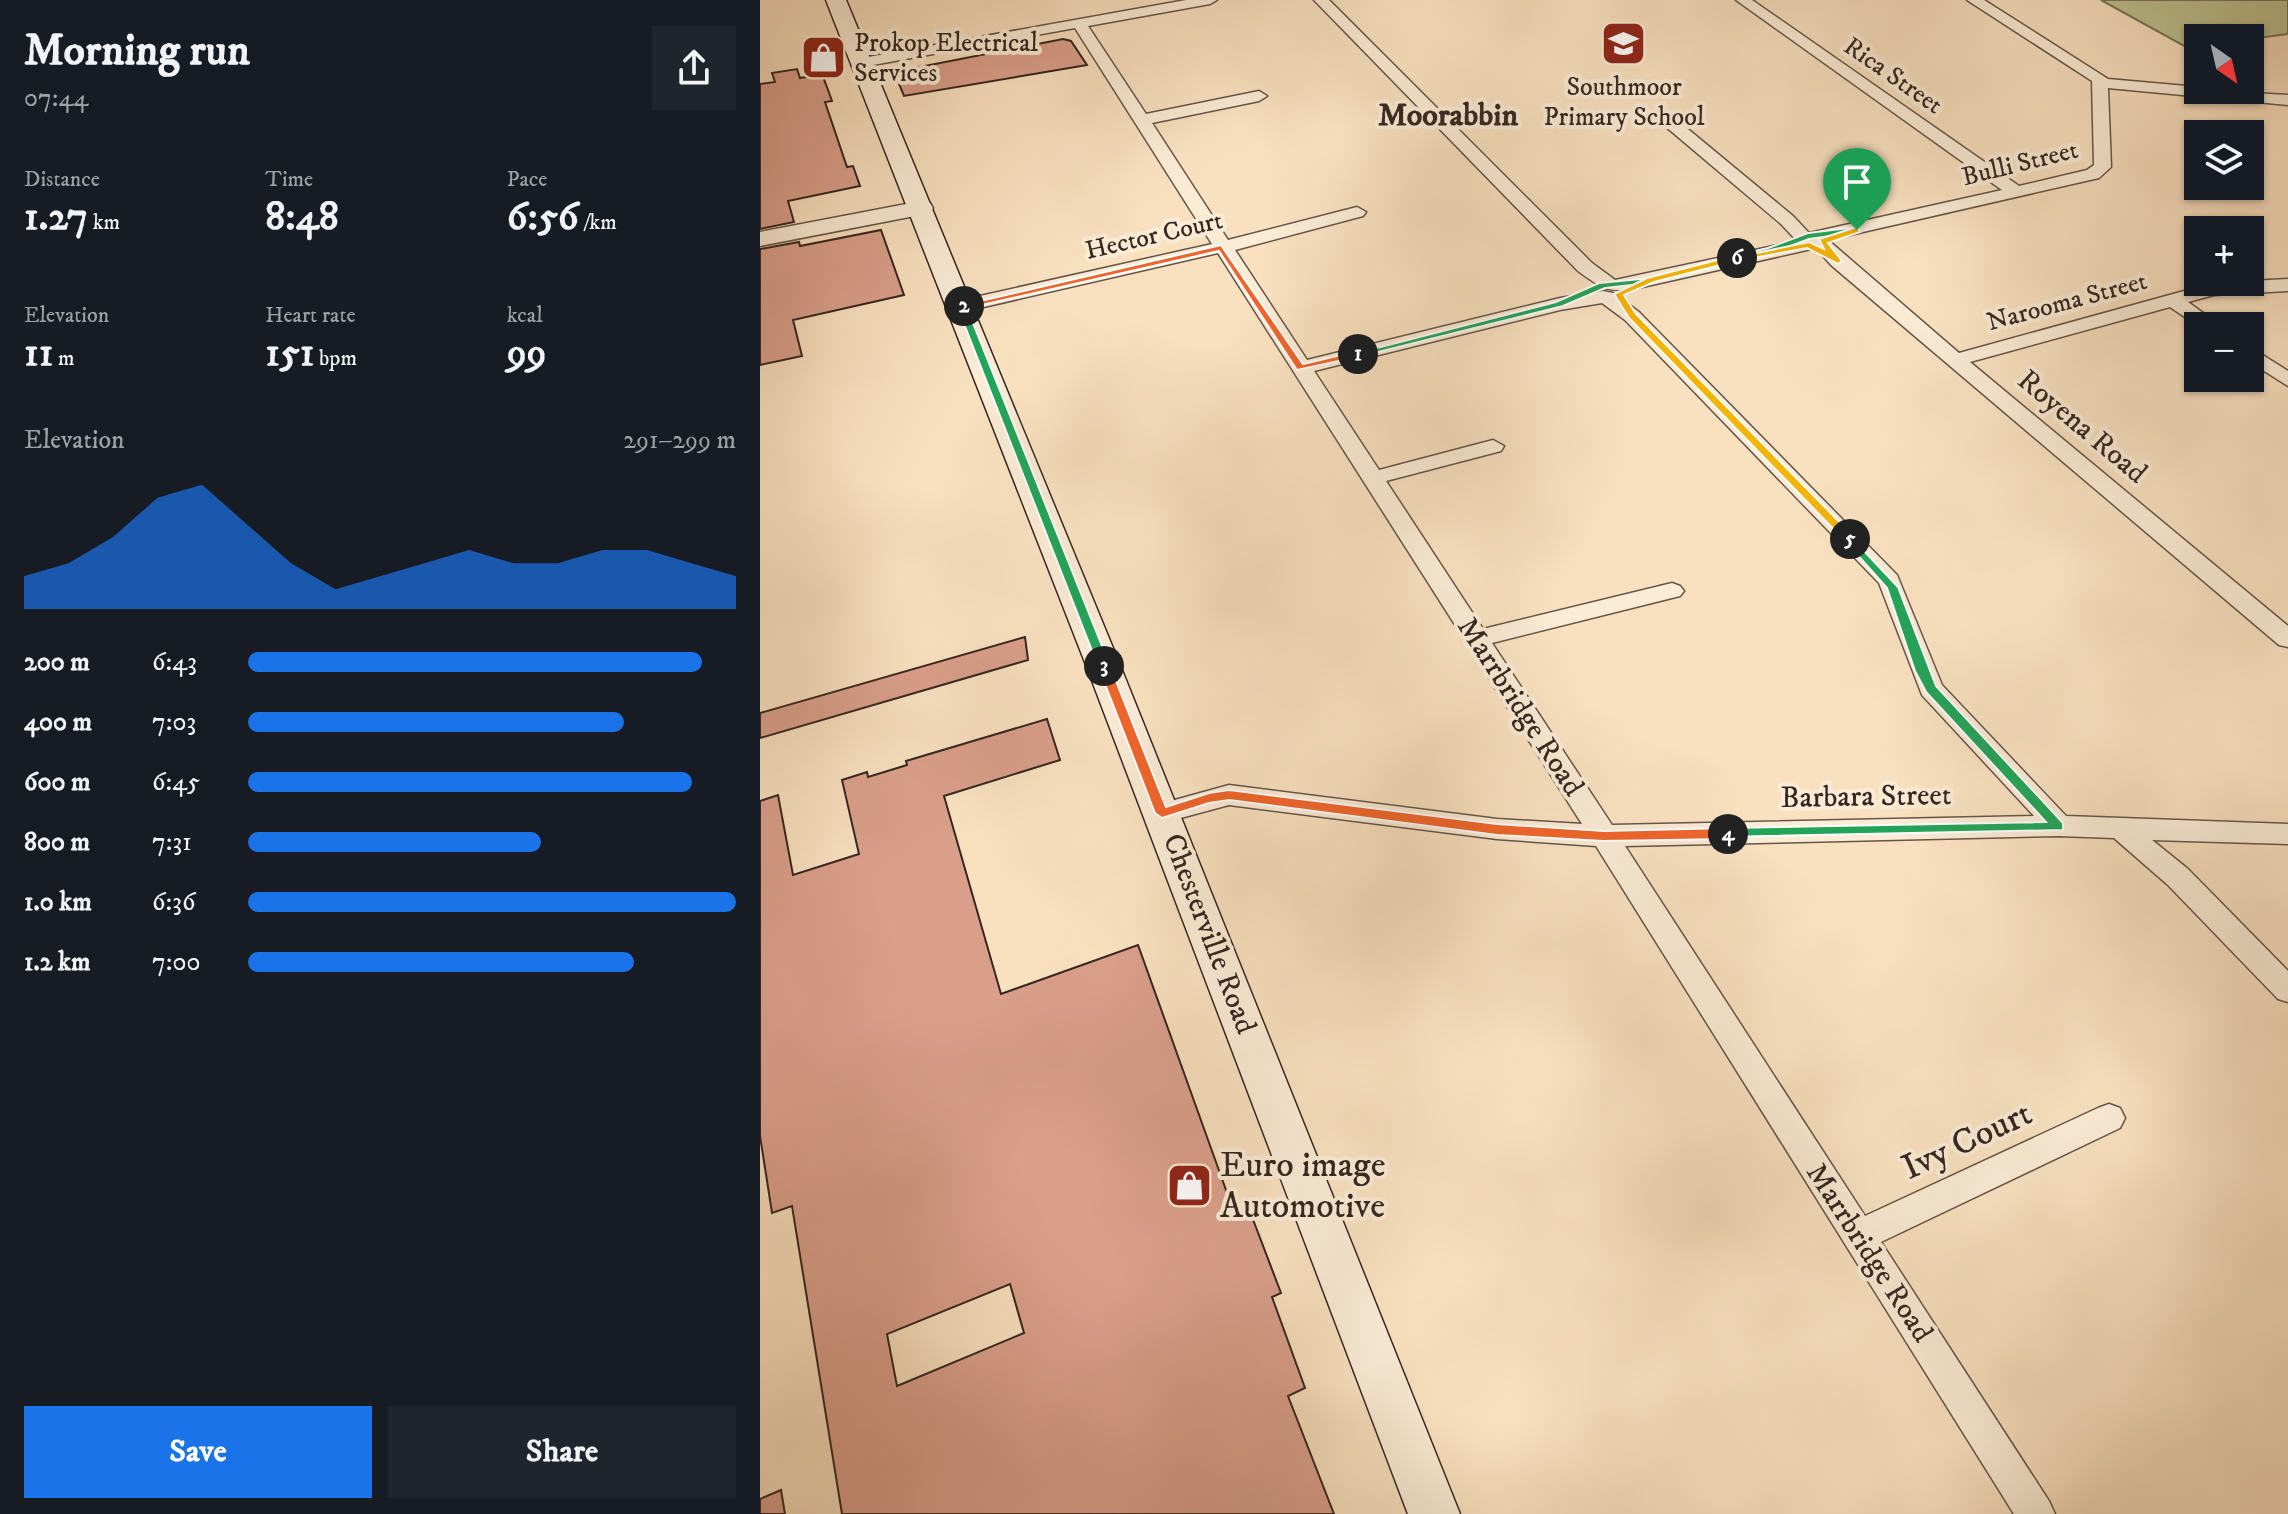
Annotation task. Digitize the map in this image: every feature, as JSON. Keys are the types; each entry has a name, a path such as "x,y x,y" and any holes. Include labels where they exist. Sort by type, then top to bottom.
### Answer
{"main road":[{"name":"Chesterville Road","path":"836,0 962,306 1434,1514"}],"street":[{"path":"862,62 1210,0"},
{"path":"1321,0 1889,580 1931,689 2059,826"},
{"name":"Rica Street","path":"1743,0 2016,192"},
{"path":"1974,0 2093,73 2102,83 2288,100"},
{"name":"Marrbridge Road","path":"1079,23 1604,836 2036,1514"},
{"name":"Bulli Street","path":"1301,368 2101,170 2105,162 2102,83"},
{"path":"1140,120 1259,96"},
{"name":"Royena Road","path":"1671,123 2288,639"},
{"path":"760,239 922,208"},
{"name":"Hector Court","path":"962,306 1221,247 1357,212"},
{"name":"Narooma Street","path":"1955,360 2225,287 2288,285"},
{"path":"2173,300 2191,312"},
{"path":"2264,363 2288,380"},
{"path":"1374,478 1493,446"},
{"path":"1477,639 1672,591"},
{"path":"2263,618 2288,609"},
{"name":"Barbara Street","path":"1162,813 1229,795 1465,826 1604,836 2059,826 2288,834"},
{"path":"2119,827 2178,877 2288,990"},
{"path":"2178,877 2168,853 2222,831"},
{"name":"Ivy Court","path":"1858,1236 2109,1118"}],"green space":[{"path":"2101,0 2288,0 2288,34 2264,37 2264,24 2184,24 2184,46"}],"building":[{"path":"1063,39 1071,41 1087,65 904,96 894,72"},
{"path":"797,69 800,78 822,74 832,101 825,102 847,167 853,166 860,186 788,201 794,222 760,229 760,84 775,82 772,73"},
{"path":"881,230 904,295 793,320 802,356 760,365 760,249 799,242 800,246"},
{"path":"1025,637 1028,660 760,738 760,713"},
{"path":"1047,719 1060,760 944,796 1001,994 1138,945 1235,1215 1249,1209 1281,1293 1272,1297 1305,1388 1288,1396 1334,1514 842,1514 792,1206 772,1213 760,1136 760,801 778,795 793,875 859,854 842,780 867,772 868,777 907,765 906,761","holes":["1010,1284 1024,1333 897,1386 887,1334"]},
{"path":"781,1490 785,1514 760,1514 760,1499"}],"place":[{"name":"Southmoor Primary School","path":"1624,44"},
{"name":"Prokop Electrical Services","path":"823,58"},
{"name":"Euro image Automotive","path":"1189,1186"}],"district":[{"name":"Moorabbin","path":"1448,116"}],"route":[{"path":"1857,230 1808,236 1771,250 1729,260 1651,280 1603,285 1560,304 1301,368 1221,247 962,306 1162,813 1229,795 1370,816 1604,836 2059,826 1931,689 1889,580 1632,316 1619,294 1651,280 1771,250 1812,245 1838,261 1822,241 1857,230"}]}
